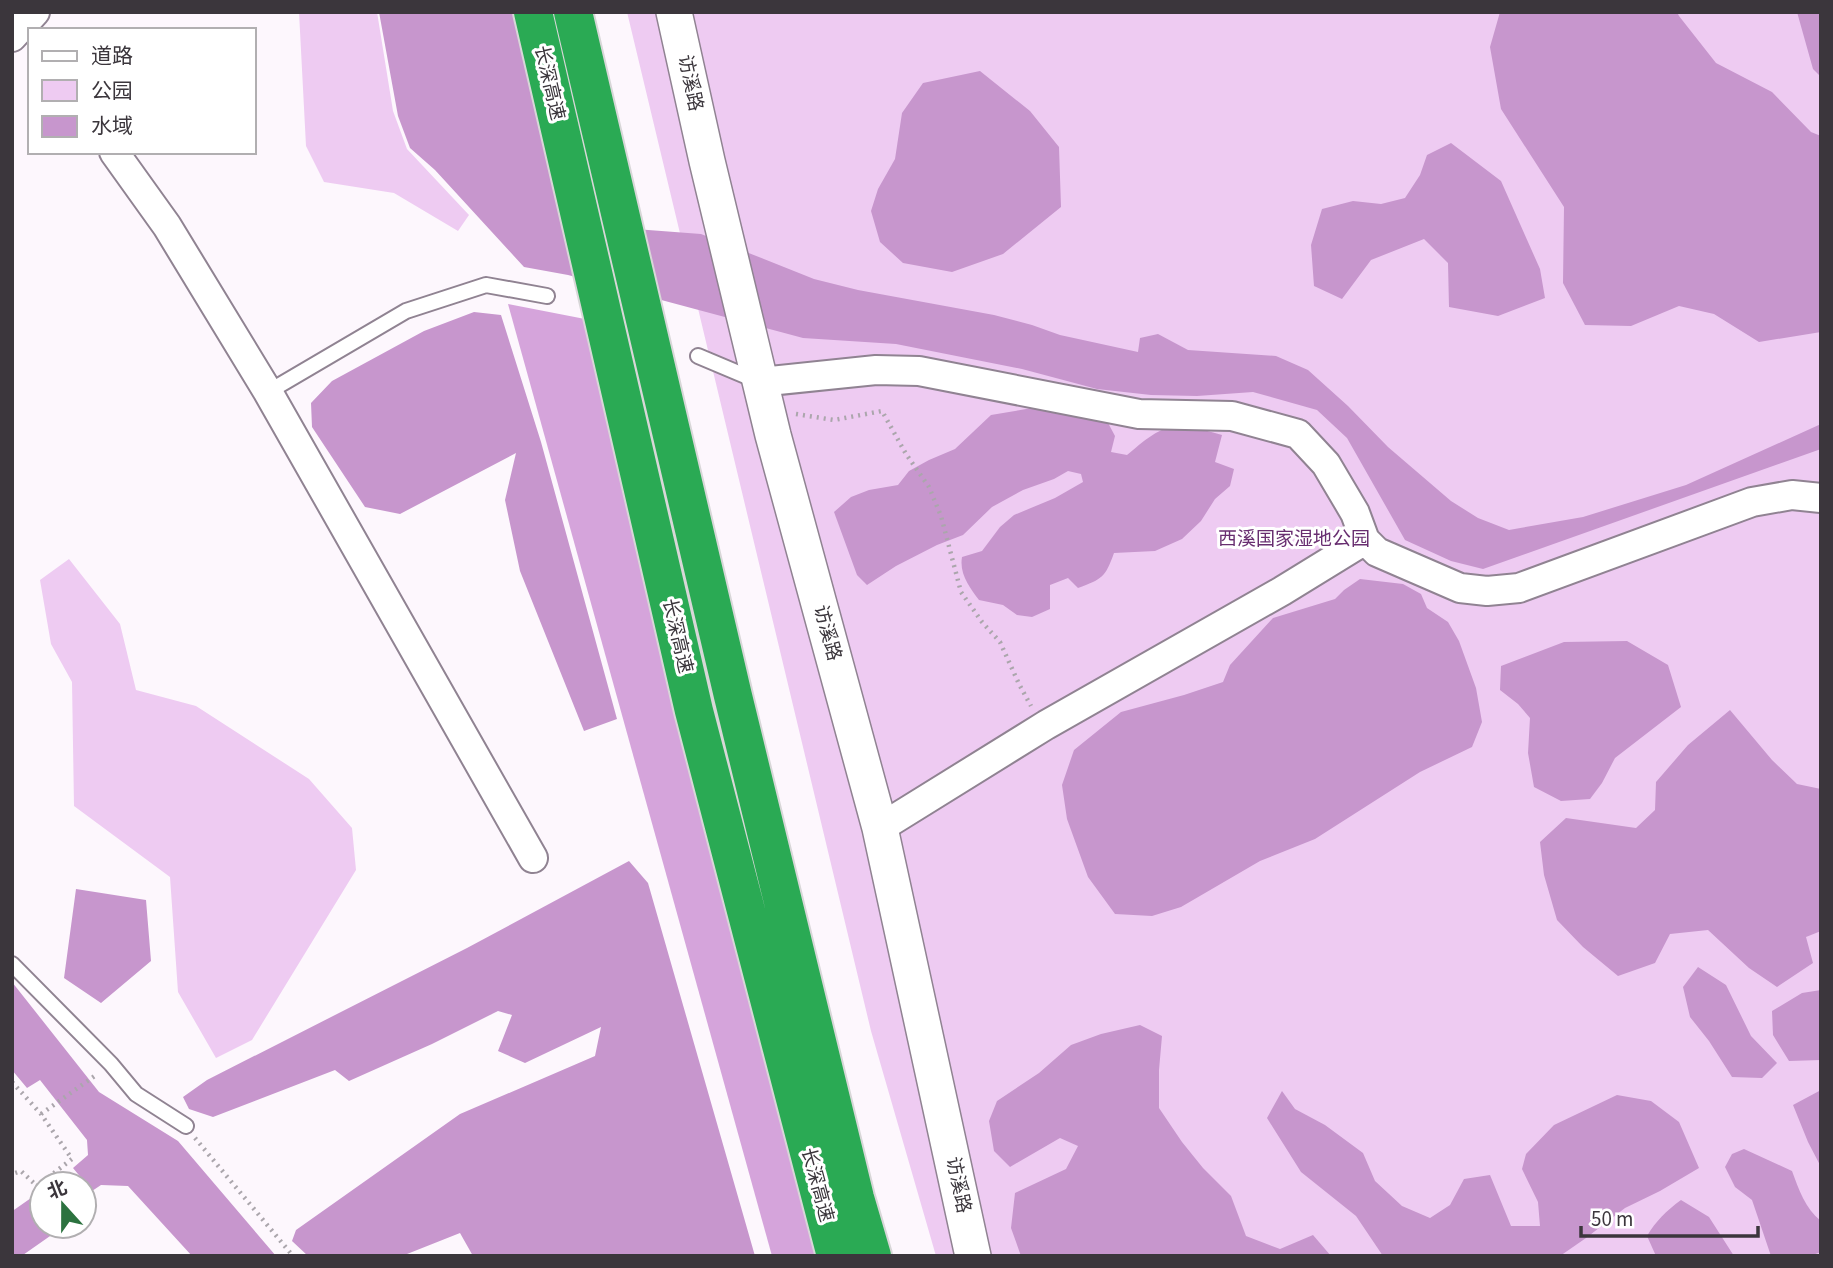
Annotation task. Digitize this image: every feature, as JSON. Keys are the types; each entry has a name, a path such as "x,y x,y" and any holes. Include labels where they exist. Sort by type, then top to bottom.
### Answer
{"highway":[{"name":"长深高速","path":"533,12 694,711 836,1256"},
{"name":"长深高速","path":"573,12 733,696 855,1198 872,1256"}],"street":[{"name":"访溪路","path":"674,12 747,329 880,828 974,1256"},
{"path":"115,154 167,226 268,392 533,858"},
{"path":"764,396 876,370 919,371 1139,414 1232,416 1258,423 1298,434 1317,454 1343,491 1365,540 1377,552 1460,588 1487,591 1519,588 1752,502 1792,495 1821,498"},
{"path":"880,828 1046,725 1282,592 1365,540"}],"lane":[{"path":"268,392 406,311 486,285 547,296"},
{"path":"698,356 764,396"},
{"path":"12,964 111,1064 136,1094 186,1126"}],"path":[{"path":"764,396 834,420 882,411 906,454 929,487 941,516 961,592 1000,642 1030,705 1046,725"},
{"path":"41,1114 111,1064"},
{"path":"12,1082 41,1114 72,1159 37,1186 21,1171 12,1174"},
{"path":"186,1126 293,1256"}],"green space":[{"path":"299,12 377,12 393,111 407,149 469,215 458,231 394,193 324,182 306,146"},
{"name":"西溪国家湿地公园","path":"627,12 1821,12 1821,1256 936,1256 871,1031"},
{"path":"69,559 120,624 136,690 196,706 309,779 352,828 356,870 252,1040 216,1058 178,992 170,877 74,806 72,682 51,644 40,580"}],"shaded area":[{"path":"508,304 585,319 832,1256 772,1256"}],"water":[{"path":"379,12 532,12 635,229 701,234 814,279 858,290 994,315 1060,335 1138,352 1140,338 1158,334 1188,350 1276,356 1308,370 1388,447 1451,501 1478,518 1509,530 1583,517 1686,485 1821,424 1821,449 1483,569 1451,561 1405,540 1347,438 1317,410 1253,392 1197,396 1151,395 1097,389 1022,369 896,344 803,338 568,275 524,267 435,170 410,148 398,116"},
{"path":"1500,12 1677,12 1716,63 1772,92 1811,132 1821,136 1821,332 1759,342 1714,314 1679,306 1631,326 1585,325 1563,283 1564,207 1501,109 1490,47"},
{"path":"1797,12 1821,12 1821,77 1813,69"},
{"path":"980,71 1030,111 1059,147 1061,207 1003,254 952,272 903,263 880,242 871,211 878,189 895,159 902,113 923,83"},
{"path":"1451,143 1501,181 1540,269 1545,298 1498,316 1449,307 1448,263 1424,239 1371,260 1342,299 1314,286 1311,245 1322,209 1353,201 1381,204 1405,198 1420,175 1427,155"},
{"path":"474,312 501,315 541,442 617,719 584,731 520,571 505,500 516,453 400,514 365,507 312,427 311,403 332,381 424,331"},
{"path":"1032,408 1107,421 1115,436 1111,452 1127,455 1155,433 1171,426 1188,426 1222,435 1215,462 1234,469 1230,486 1215,499 1201,521 1182,539 1155,551 1114,553 1102,576 1078,588 1068,578 1050,585 1050,609 1032,617 1017,615 1003,605 979,600 964,575 962,557 982,551 1000,527 1014,515 1055,498 1083,482 1081,474 1068,471 1023,490 992,507 963,535 896,566 867,585 857,575 834,512 851,497 869,490 898,485 909,471 955,449 991,415"},
{"path":"1360,579 1403,584 1421,594 1427,608 1448,622 1459,641 1476,688 1482,722 1472,747 1420,772 1315,839 1260,861 1181,907 1152,916 1115,914 1088,877 1067,819 1062,785 1074,750 1121,712 1223,682 1230,665 1273,618 1335,599"},
{"path":"1627,641 1668,665 1681,707 1615,758 1590,799 1561,801 1534,787 1528,753 1530,718 1500,690 1501,666 1564,642"},
{"path":"1730,710 1772,760 1797,784 1821,789 1821,931 1806,937 1813,963 1777,987 1749,968 1708,930 1670,934 1655,963 1618,976 1583,947 1557,920 1544,875 1540,842 1566,818 1636,828 1655,810 1656,782 1688,745"},
{"path":"629,861 648,883 755,1256 473,1256 460,1233 402,1256 308,1256 292,1241 296,1230 460,1114 595,1056 601,1027 525,1063 498,1051 512,1015 498,1011 349,1081 335,1070 213,1117 189,1109 183,1097 207,1080 467,948"},
{"path":"76,889 146,900 151,961 101,1003 64,978"},
{"path":"1698,967 1726,985 1751,1036 1777,1063 1762,1078 1732,1077 1690,1017 1683,987"},
{"path":"12,982 99,1092 178,1141 276,1256 192,1256 128,1186 98,1187 98,1170 75,1170 73,1168 88,1155 87,1140 40,1080 27,1088 12,1070"},
{"path":"1821,990 1821,1060 1789,1061 1773,1035 1772,1011 1802,993"},
{"path":"1140,1025 1162,1036 1159,1108 1203,1168 1231,1196 1246,1236 1280,1249 1313,1235 1331,1256 1021,1256 1011,1228 1015,1193 1066,1169 1078,1146 1060,1138 1010,1167 994,1151 989,1121 997,1101 1039,1073 1071,1045 1101,1034"},
{"path":"1821,1090 1821,1167 1793,1105"},
{"path":"1282,1091 1295,1109 1325,1125 1363,1153 1375,1181 1402,1206 1430,1218 1450,1205 1464,1179 1490,1175 1511,1226 1540,1226 1538,1202 1522,1169 1526,1154 1554,1125 1617,1095 1651,1101 1679,1122 1699,1168 1625,1208 1560,1256 1383,1256 1356,1216 1301,1172 1267,1118"},
{"path":"1744,1149 1792,1171 1800,1192 1821,1221 1821,1252 1810,1256 1771,1256 1752,1200 1735,1187 1725,1167 1732,1154"},
{"path":"1681,1200 1709,1217 1734,1256 1656,1256 1647,1236 1662,1216"}],"waterway":[{"path":"12,1237 28,1226"}]}
